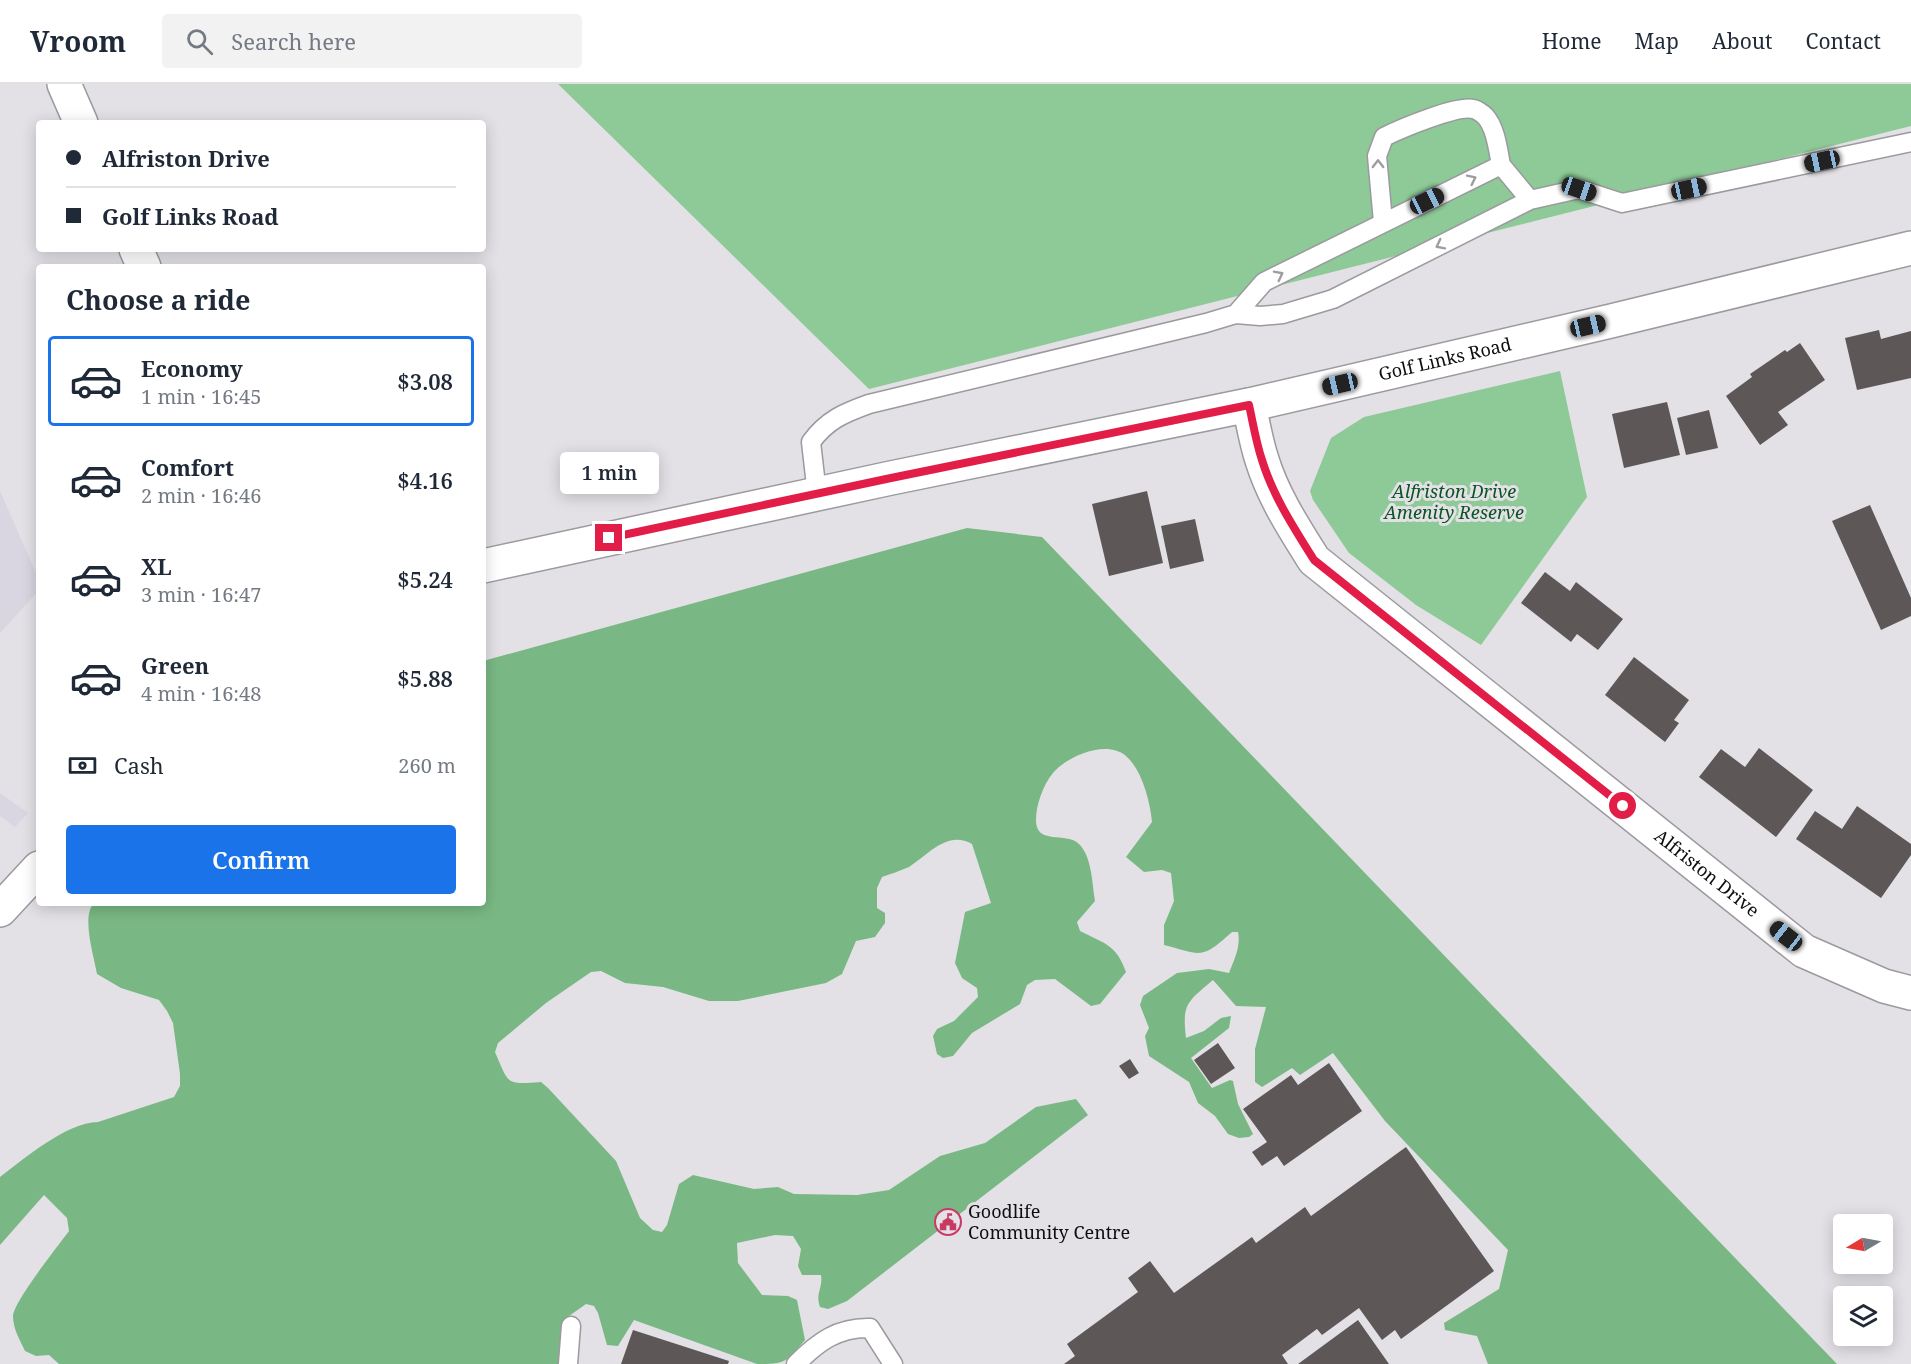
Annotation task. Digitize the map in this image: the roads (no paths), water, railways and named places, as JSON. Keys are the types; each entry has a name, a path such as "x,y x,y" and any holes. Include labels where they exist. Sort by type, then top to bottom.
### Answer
{"main road":[{"path":"64,84 80,120"},
{"name":"Golf Links Road","path":"486,565 1249,405 1911,248"},
{"name":"Alfriston Drive","path":"1249,405 1262,460 1280,506 1314,560 1804,951 1884,986 1911,993"},
{"path":"0,910 36,871"}],"lane":[{"path":"1383,222 1377,156 1384,137 1453,111 1473,109 1485,116 1494,135 1501,165 1530,200"},
{"path":"817,494 811,442 822,427 846,412 869,404 1183,329 1236,314 1260,316 1283,314 1333,299 1530,200 1579,189 1622,203 1911,142"},
{"path":"1236,314 1264,282 1501,165"},
{"path":"568,1364 572,1326"},
{"path":"796,1364 830,1337 843,1330 870,1328 893,1364"}],"place":[{"name":"Goodlife Community Centre","path":"948,1222"}],"park label":[{"name":"Alfriston Drive Amenity Reserve","path":"1454,502"}]}
